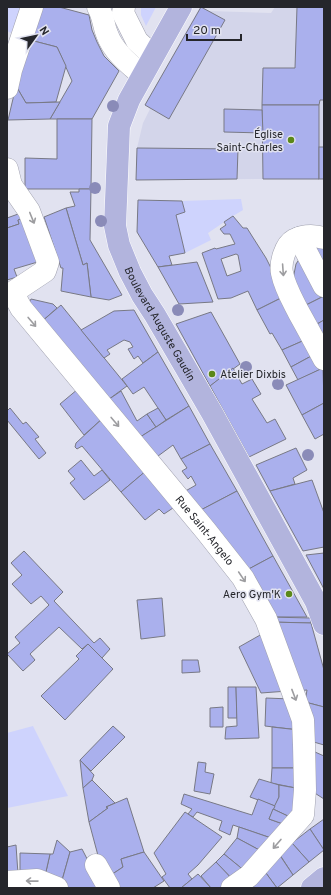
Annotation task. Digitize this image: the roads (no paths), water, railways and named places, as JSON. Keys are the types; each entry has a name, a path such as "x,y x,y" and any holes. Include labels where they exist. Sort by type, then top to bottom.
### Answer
{"main road":[{"name":"Boulevard Auguste Gaudin","path":"181,7 142,75 129,100 119,126 115,226 119,245 130,272 142,295 212,414 307,585 316,602 324,624"},
{"path":"312,888 324,878"}],"street":[{"path":"7,88 11,70 32,7"},
{"path":"98,7 103,15 106,34 115,49 142,75"},
{"path":"124,7 123,13 137,41 153,56"},
{"name":"Rue Saint-Angelo","path":"9,178 29,211 48,262 45,271 15,291 15,297 21,308 243,578 266,619 303,720 305,790 303,815 249,876 232,888"},
{"path":"324,238 315,235 299,238 292,242 285,252 282,272 291,297 324,360"},
{"path":"299,238 324,286"},
{"path":"96,865 109,888"},
{"path":"7,882 37,880 57,888"}],"place":[{"name":"Église Saint-Charles","path":"291,140"},
{"name":"Atelier Dixbis","path":"212,374"},
{"name":"Aero Gym'K","path":"289,594"}]}
